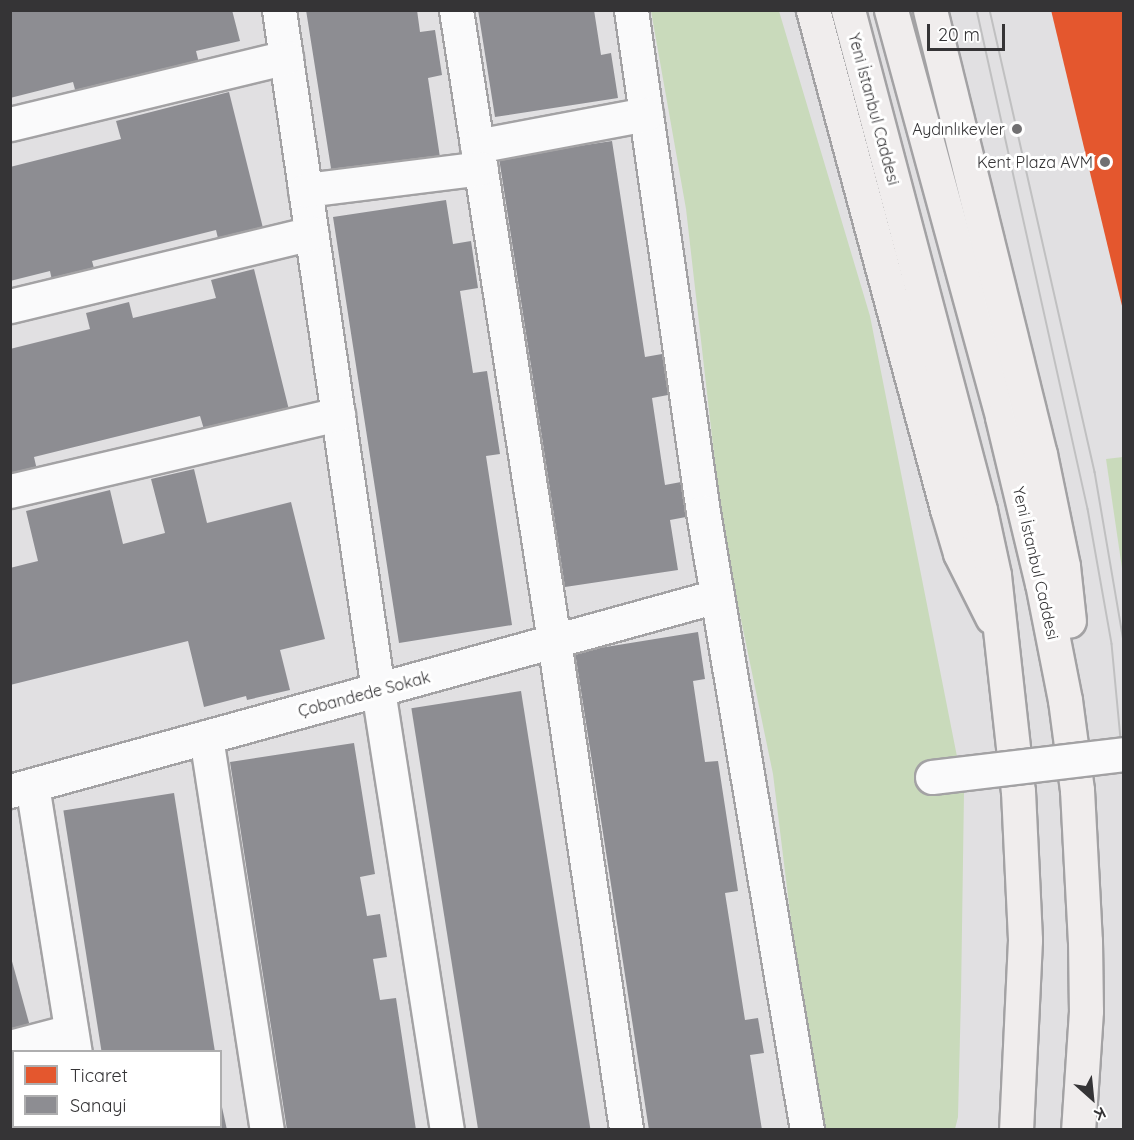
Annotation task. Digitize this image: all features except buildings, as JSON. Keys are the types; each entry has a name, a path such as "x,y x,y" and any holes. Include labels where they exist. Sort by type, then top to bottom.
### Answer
{"highway":[{"path":"813,10 946,509 965,564 980,597 1001,633"},
{"name":"Yeni İstanbul Caddesi","path":"848,10 980,510 994,575 1018,791 1025,940 1016,1130"},
{"name":"Yeni İstanbul Caddesi","path":"891,10 1002,417 1042,583 1065,700 1077,790 1083,894 1086,1011 1078,1130"},
{"path":"930,10 1000,289 1053,514 1069,625 1065,700"}],"street":[{"path":"279,10 378,690 447,1130"},
{"path":"456,10 554,641 626,1130"},
{"path":"631,10 717,596 807,1130"},
{"path":"10,124 286,57"},
{"path":"305,190 479,157 646,114"},
{"path":"10,306 311,233"},
{"path":"10,491 338,414"},
{"name":"Çobandede Sokak","path":"21,788 717,596"},
{"path":"206,737 267,1130"},
{"path":"932,777 1124,754"},
{"path":"10,1047 73,1041 21,788"}],"green space":[{"path":"651,11 779,11 870,316 964,792 958,1117 955,1129 819,1129 812,1091 773,774 723,533 686,209"},
{"path":"1124,457 1123,575 1106,459"}],"tram line":[{"path":"977,10 1088,509 1112,644 1124,770"},
{"path":"990,10 1095,472 1124,641"}],"place":[{"name":"Aydınlıkevler","path":"1017,129"},
{"name":"Kent Plaza AVM","path":"1105,162"}]}
